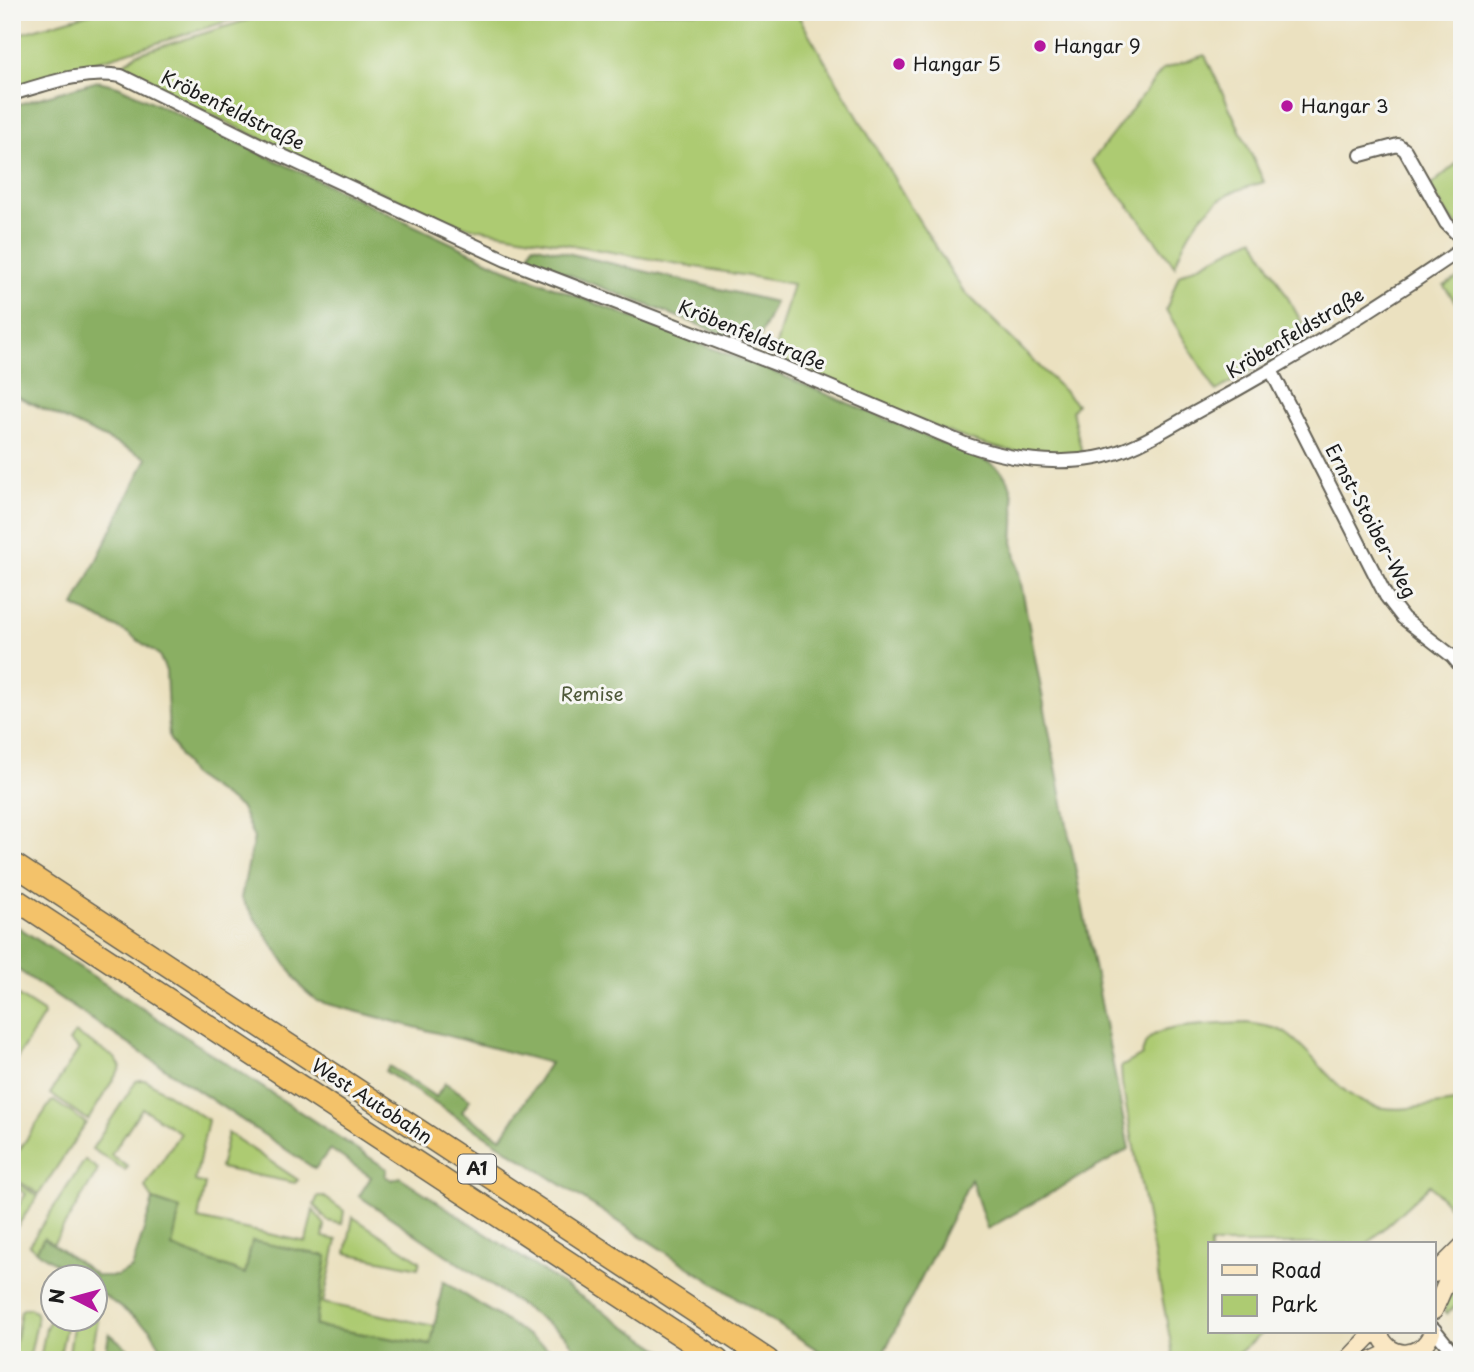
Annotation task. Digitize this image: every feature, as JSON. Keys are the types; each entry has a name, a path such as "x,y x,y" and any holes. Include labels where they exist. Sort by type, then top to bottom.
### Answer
{"highway":[{"name":"West Autobahn","path":"12,863 768,1360"},
{"name":"West Autobahn","path":"12,897 719,1360"},
{"path":"676,1333 696,1360"}],"main road":[{"path":"1436,1272 1462,1246"},
{"path":"1436,1306 1447,1281 1462,1266"},
{"path":"1347,1360 1372,1334"},
{"path":"1380,1334 1382,1341 1393,1350 1417,1356 1431,1334"},
{"path":"1372,1360 1393,1350"}],"street":[{"name":"Kröbenfeldstraße","path":"12,94 73,76 102,72 121,76 506,260 783,367 965,444 1009,457 1044,462 1097,458 1125,450 1272,372 1391,298 1462,249"},
{"path":"1361,155 1398,145 1405,150 1446,223 1462,239"},
{"name":"Ernst-Stoiber-Weg","path":"1272,372 1386,596 1403,618 1452,656 1462,668"},
{"path":"1436,1333 1459,1360"}],"green space":[{"path":"95,12 257,12 12,88 12,36"},
{"path":"273,12 796,12 962,289 1077,404 1072,411 1082,453 1032,454 960,437 773,356 793,284 463,226 313,164 142,81 124,64 137,54"},
{"path":"1205,55 1264,182 1240,189 1217,201 1188,235 1175,266 1092,161 1163,69"},
{"name":"Remise","path":"98,81 118,86 504,268 781,375 988,462 1006,477 1013,497 1013,542 1129,1149 987,1229 971,1179 880,1360 833,1360 385,1071 389,1066 436,1097 445,1083 470,1099 462,1112 501,1138 550,1063 317,1001 303,989 241,898 254,838 241,808 191,774 169,738 166,671 159,655 126,632 74,606 147,458 12,394 12,106"},
{"path":"1462,159 1462,231 1448,216 1430,186"},
{"path":"1254,238 1310,337 1216,391 1166,310 1179,275"},
{"path":"533,245 775,302 756,347 528,259"},
{"path":"1462,275 1462,311 1444,286"},
{"path":"12,923 387,1169 385,1176 392,1180 400,1177 677,1360 582,1360 566,1336 359,1196 371,1177 330,1149 315,1169 12,966"},
{"path":"12,992 44,1015 12,1066"},
{"path":"1247,1023 1284,1032 1306,1050 1345,1091 1370,1105 1392,1109 1462,1101 1462,1221 1430,1185 1369,1242 1208,1242 1208,1334 1262,1334 1230,1360 1174,1360 1122,1084 1121,1067 1142,1055 1152,1036 1171,1029"},
{"path":"75,1033 115,1058 121,1067 88,1120 50,1094 79,1049 69,1041"},
{"path":"146,1080 208,1120 195,1181 205,1184 198,1219 306,1242 313,1210 325,1225 323,1237 337,1240 323,1303 435,1326 431,1345 315,1326 327,1257 246,1275 171,1247 180,1209 153,1200 145,1187 180,1133 142,1108 111,1155 128,1167 125,1170 92,1149 136,1081"},
{"path":"54,1101 86,1123 39,1194 12,1177 12,1161"},
{"path":"228,1133 298,1180 295,1183 220,1168"},
{"path":"85,1160 98,1169 96,1174 53,1244 44,1238 36,1251 29,1245"},
{"path":"12,1180 38,1196 12,1234 12,1215 26,1194 12,1185"},
{"path":"318,1196 323,1196 344,1211 342,1224 328,1221 314,1205"},
{"path":"153,1200 180,1209 172,1247 245,1274 252,1241 327,1256 315,1326 431,1345 443,1281 551,1350 553,1360 472,1360 449,1356 448,1360 167,1359 150,1329 108,1298 108,1276 117,1276 132,1268"},
{"path":"353,1217 420,1261 418,1268 346,1253"},
{"path":"44,1238 81,1264 56,1264 36,1251"},
{"path":"1462,1276 1462,1300 1447,1314 1444,1312 1446,1302"},
{"path":"25,1308 36,1313 37,1322 29,1360 12,1360 21,1311"},
{"path":"109,1333 139,1358 139,1360 105,1360"},
{"path":"45,1334 65,1334 59,1360 40,1360"},
{"path":"72,1334 95,1334 90,1360 68,1360"}],"place":[{"name":"Hangar 9","path":"1040,46"},
{"name":"Hangar 5","path":"899,64"},
{"name":"Hangar 3","path":"1287,106"}]}
